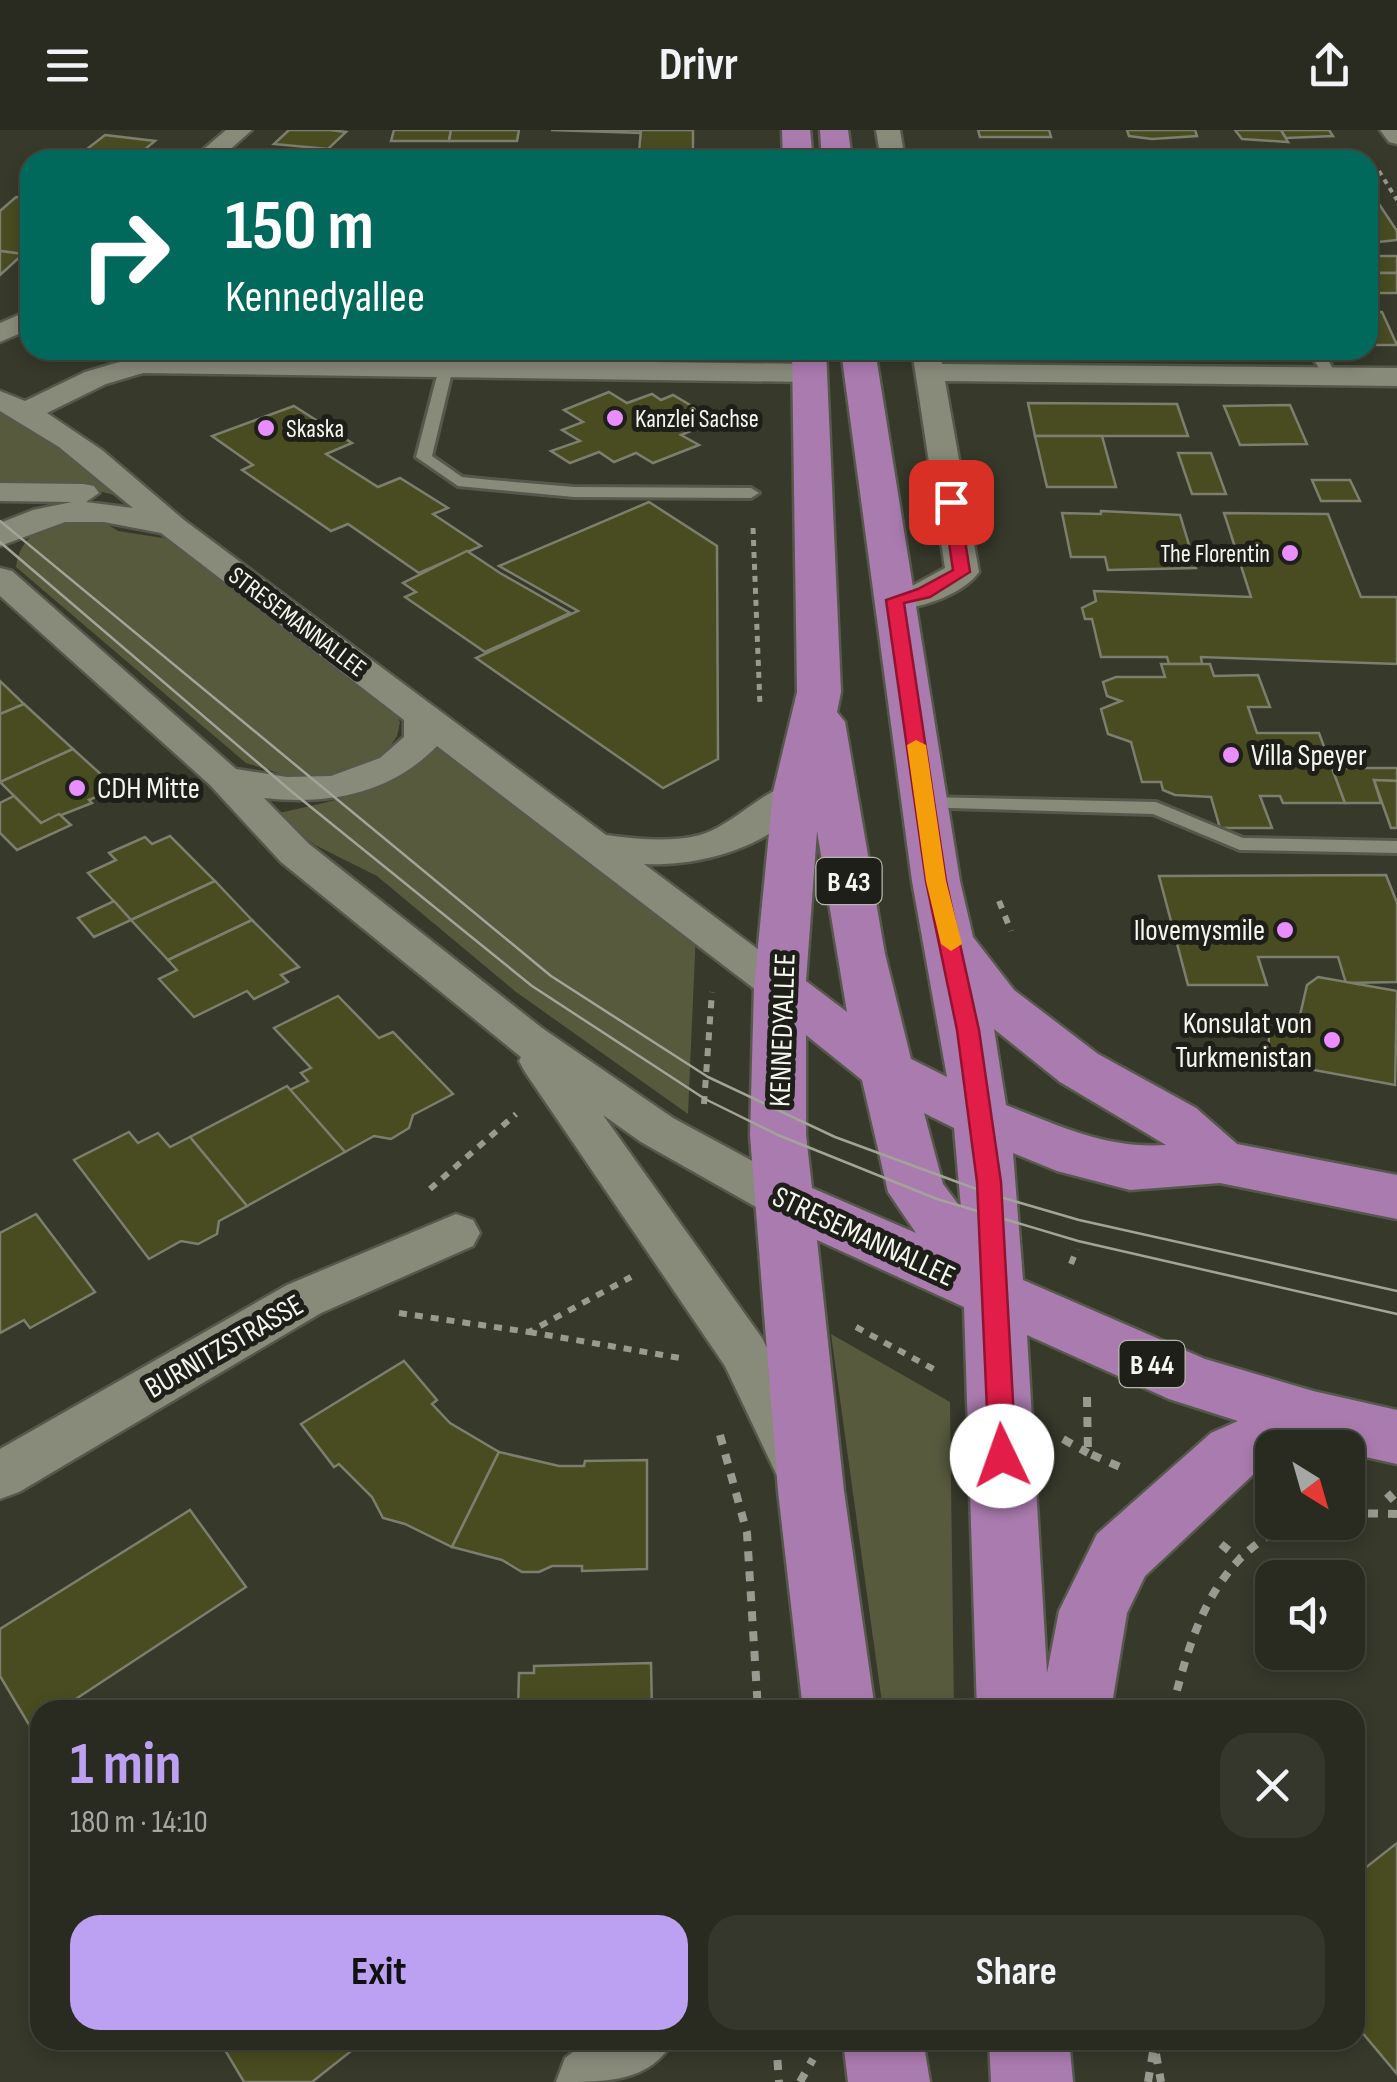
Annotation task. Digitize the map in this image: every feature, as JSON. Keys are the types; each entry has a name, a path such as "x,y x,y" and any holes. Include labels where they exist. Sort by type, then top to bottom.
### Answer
{"main road":[{"path":"859,360 936,881 951,942 993,1216 1013,1700"},
{"name":"KENNEDYALLEE","path":"810,361 819,692 796,792 780,987 778,1134 811,1491 837,1700"},
{"name":"B 43","path":"819,692 860,954 884,1068 917,1192 996,1298"},
{"path":"951,942 996,1003 1079,1068 1176,1122 1220,1162"},
{"name":"STRESEMANNALLEE","path":"780,987 884,1068 980,1117 1077,1156 1130,1169 1220,1162 1397,1197"},
{"name":"STRESEMANNALLEE","path":"787,1202 996,1298 1191,1380 1312,1418 1397,1438"},
{"path":"1076,1700 1093,1612 1121,1555 1234,1452 1312,1418"},
{"path":"885,2050 890,2082"},
{"path":"1030,2050 1032,2082"}],"street":[{"path":"215,150 240,130"},
{"path":"1392,130 1397,137"},
{"path":"13,406 143,364 446,368 810,361"},
{"path":"895,600 924,593 962,572 928,361 1397,377"},
{"name":"STRESEMANNALLEE","path":"13,406 106,466 174,527 780,987"},
{"name":"STRESEMANNALLEE","path":"0,492 77,491 122,504 174,527"},
{"name":"STRESEMANNALLEE","path":"0,536 41,516 70,508 100,510 174,527"},
{"name":"STRESEMANNALLEE","path":"0,578 223,776 295,853 526,1039 693,1152 787,1202"},
{"name":"STRESEMANNALLEE","path":"223,776 292,791 359,779 392,767 423,740 422,716"},
{"path":"597,846 658,853 702,848 754,828 796,792"},
{"name":"STRESEMANNALLEE","path":"526,1039 744,1353 811,1491"},
{"name":"BURNITZSTRASSE","path":"0,1476 304,1299 456,1233"},
{"path":"589,2082 629,2050"}],"lane":[{"path":"1321,360 1330,377"},
{"path":"446,368 424,457 458,481 574,492 751,492"},
{"path":"924,803 1156,808 1240,844 1397,847"}],"path":[{"path":"751,492 760,710"},
{"path":"693,1152 708,1077 714,935"},
{"path":"1072,1264 1077,1249"},
{"path":"529,1332 636,1275"},
{"path":"304,1299 680,1358 690,1374"},
{"path":"849,1323 947,1376"},
{"path":"1088,1397 1088,1454"},
{"path":"717,1424 747,1532 757,1700"},
{"path":"1057,1436 1136,1474"},
{"path":"1365,1513 1397,1514"},
{"path":"1174,1700 1185,1654 1211,1595 1239,1559 1262,1540"},
{"path":"777,2050 779,2082"},
{"path":"1148,2082 1153,2050"},
{"path":"1155,2050 1160,2082"}],"green space":[{"path":"0,410 50,439 134,500 75,485 0,487"},
{"path":"73,519 99,519 118,531 169,539 391,705 400,722 397,736 386,752 365,766 304,781 246,763 16,567 23,547 35,533"},
{"path":"438,738 696,932 688,1114 516,992 377,876 315,845 275,814 343,798 390,781 411,770"},
{"path":"831,1334 950,1402 954,1700 882,1700"}],"building":[{"path":"289,130 346,132 328,149 274,144"},
{"path":"394,130 451,130 449,141 391,141"},
{"path":"451,130 519,130 517,141 449,141"},
{"path":"551,130 641,130 640,133"},
{"path":"641,130 693,130 693,150 639,150"},
{"path":"978,130 1049,130 1051,137 980,137"},
{"path":"1127,130 1195,130 1197,136 1152,139 1129,136"},
{"path":"1235,130 1281,130 1288,142 1242,139"},
{"path":"1281,130 1329,130 1333,136 1286,138"},
{"path":"105,135 155,141 144,150 86,150"},
{"path":"20,197 20,254 0,251 0,211"},
{"path":"1378,202 1397,231 1397,240 1378,242"},
{"path":"0,251 20,254 20,257 0,275"},
{"path":"1378,256 1397,256 1397,273 1378,273"},
{"path":"1378,273 1397,273 1397,293 1378,293"},
{"path":"1378,312 1382,312 1397,345 1378,345"},
{"path":"609,392 627,403 652,394 661,400 673,395 702,412 691,417 705,425 681,435 699,445 653,463 636,453 614,462 599,452 570,463 551,451 580,441 562,430 583,422 564,410"},
{"path":"1028,403 1177,404 1188,436 1035,436"},
{"path":"1290,405 1307,444 1240,445 1224,406"},
{"path":"294,406 352,443 326,454 378,487 400,478 448,508 433,514 481,546 419,573 348,524 331,531 242,470 253,465 212,436"},
{"path":"1035,436 1102,436 1116,487 1047,487"},
{"path":"1178,453 1211,453 1226,494 1192,494"},
{"path":"1312,480 1350,480 1360,501 1321,501"},
{"path":"649,502 717,546 718,759 663,788 476,658 578,611 499,566"},
{"path":"1062,513 1180,515 1196,568 1108,570 1105,557 1071,557"},
{"name":"The Florentin","path":"1224,513 1328,514 1361,597 1397,597 1397,664 1201,657 1202,664 1169,664 1167,657 1101,657 1092,619 1085,619 1082,608 1096,601 1094,591 1251,597"},
{"path":"467,551 570,613 485,652 405,597 416,592 403,583"},
{"name":"Villa Speyer","path":"1161,664 1210,664 1214,676 1258,675 1270,707 1248,707 1257,733 1319,733 1345,803 1283,803 1280,796 1260,796 1272,828 1220,828 1211,797 1175,795 1163,790 1161,782 1142,782 1131,742 1108,734 1101,709 1121,701 1107,696 1103,682 1116,677 1165,677"},
{"path":"0,681 24,704 0,714"},
{"path":"24,704 73,749 0,782 0,714"},
{"path":"73,749 116,788 89,800 92,803 41,823 0,782"},
{"path":"1332,768 1397,768 1397,781 1374,780 1381,803 1345,803"},
{"path":"1374,780 1397,781 1397,828 1391,828"},
{"path":"14,796 41,823 59,814 71,825 17,850 0,833 0,803"},
{"path":"170,836 215,881 131,920 88,873 116,860 109,853 145,837 152,844"},
{"name":"Ilovemysmile","path":"1386,875 1397,903 1397,982 1346,983 1338,957 1258,957 1267,985 1188,985 1159,876"},
{"path":"215,881 252,920 168,960 131,920"},
{"path":"114,901 131,920 94,937 78,918"},
{"path":"252,920 299,967 281,975 288,982 254,999 247,991 194,1017 159,979 177,970 168,960"},
{"name":"Konsulat von Turkmenistan","path":"1318,977 1397,991 1395,1085 1314,1070 1314,1063 1268,1055 1270,1020 1298,1024 1307,985"},
{"path":"338,996 379,1038 393,1032 453,1094 413,1115 409,1128 391,1139 374,1136 345,1152 290,1090 308,1081 301,1073 311,1068 274,1028"},
{"path":"287,1086 345,1152 247,1206 190,1137"},
{"path":"129,1132 138,1143 158,1133 170,1147 190,1137 247,1206 219,1221 217,1234 198,1244 181,1241 149,1259 74,1160"},
{"path":"36,1214 95,1292 30,1328 24,1320 0,1333 0,1233"},
{"path":"404,1361 437,1400 432,1404 450,1423 499,1452 452,1547 383,1518 372,1497 339,1464 334,1467 301,1424"},
{"path":"499,1452 559,1466 584,1466 585,1461 647,1460 647,1569 582,1571 582,1566 552,1566 539,1572 522,1572 502,1560 452,1547"},
{"path":"190,1510 246,1587 74,1700 30,1700 30,1726 0,1676 0,1629"},
{"path":"651,1663 652,1700 518,1700 519,1673 534,1673 534,1666"},
{"path":"1397,1843 1397,2074 1365,2036 1365,1868"},
{"path":"225,2050 352,2050 312,2082 244,2082"}],"tram line":[{"path":"0,521 551,976 708,1077 835,1137 990,1194 1079,1220 1397,1291"},
{"path":"0,542 291,791 532,986 705,1099 778,1135 937,1199 1078,1241 1397,1314"}],"slow traffic":[{"path":"916,745 936,881 951,944"}],"place":[{"name":"Kanzlei Sachse","path":"615,418"},
{"name":"Skaska","path":"266,428"},
{"name":"The Florentin","path":"1290,553"},
{"name":"Villa Speyer","path":"1231,755"},
{"name":"CDH Mitte","path":"77,788"},
{"name":"Ilovemysmile","path":"1285,930"},
{"name":"Konsulat von Turkmenistan","path":"1332,1040"}],"route":[{"path":"951,502 962,572 924,593 895,600 936,881 968,1030 989,1182 1002,1456"}]}
